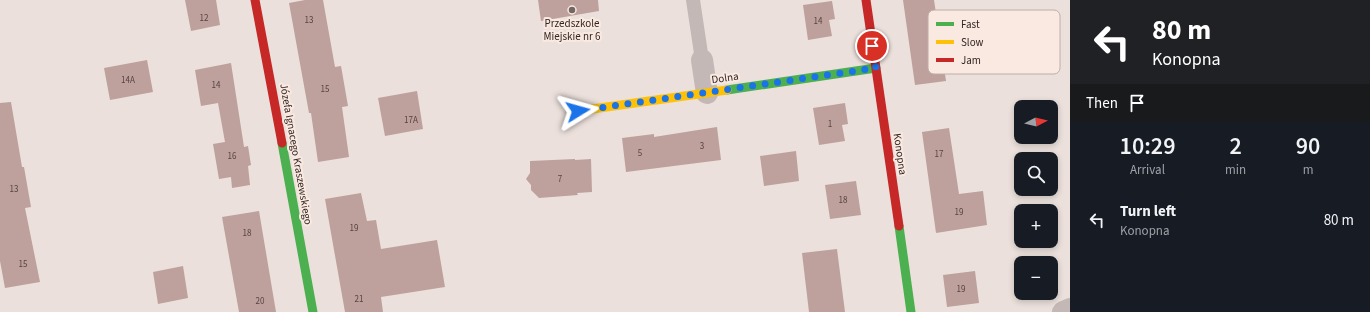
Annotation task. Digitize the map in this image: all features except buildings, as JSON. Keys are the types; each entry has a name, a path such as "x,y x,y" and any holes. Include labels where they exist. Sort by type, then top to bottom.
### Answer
{"street":[{"name":"Józefa Ignacego Kraszewskiego","path":"255,0 313,312"},
{"name":"Konopna","path":"866,0 911,312"},
{"path":"702,60 707,93"},
{"name":"Dolna","path":"578,111 876,68"},
{"path":"1063,312 1070,309"}],"lane":[{"path":"693,0 702,60"}],"traffic: fast":[{"path":"727,90 876,68"},
{"path":"282,143 313,312"},
{"path":"899,226 911,312"}],"traffic: slow":[{"path":"578,111 727,90"}],"traffic: jam":[{"path":"255,0 282,143"},
{"path":"866,0 899,226"}],"place":[{"name":"Przedszkole Miejskie nr 6","path":"572,10"}],"route":[{"path":"578,111 876,68 872,46"}]}
